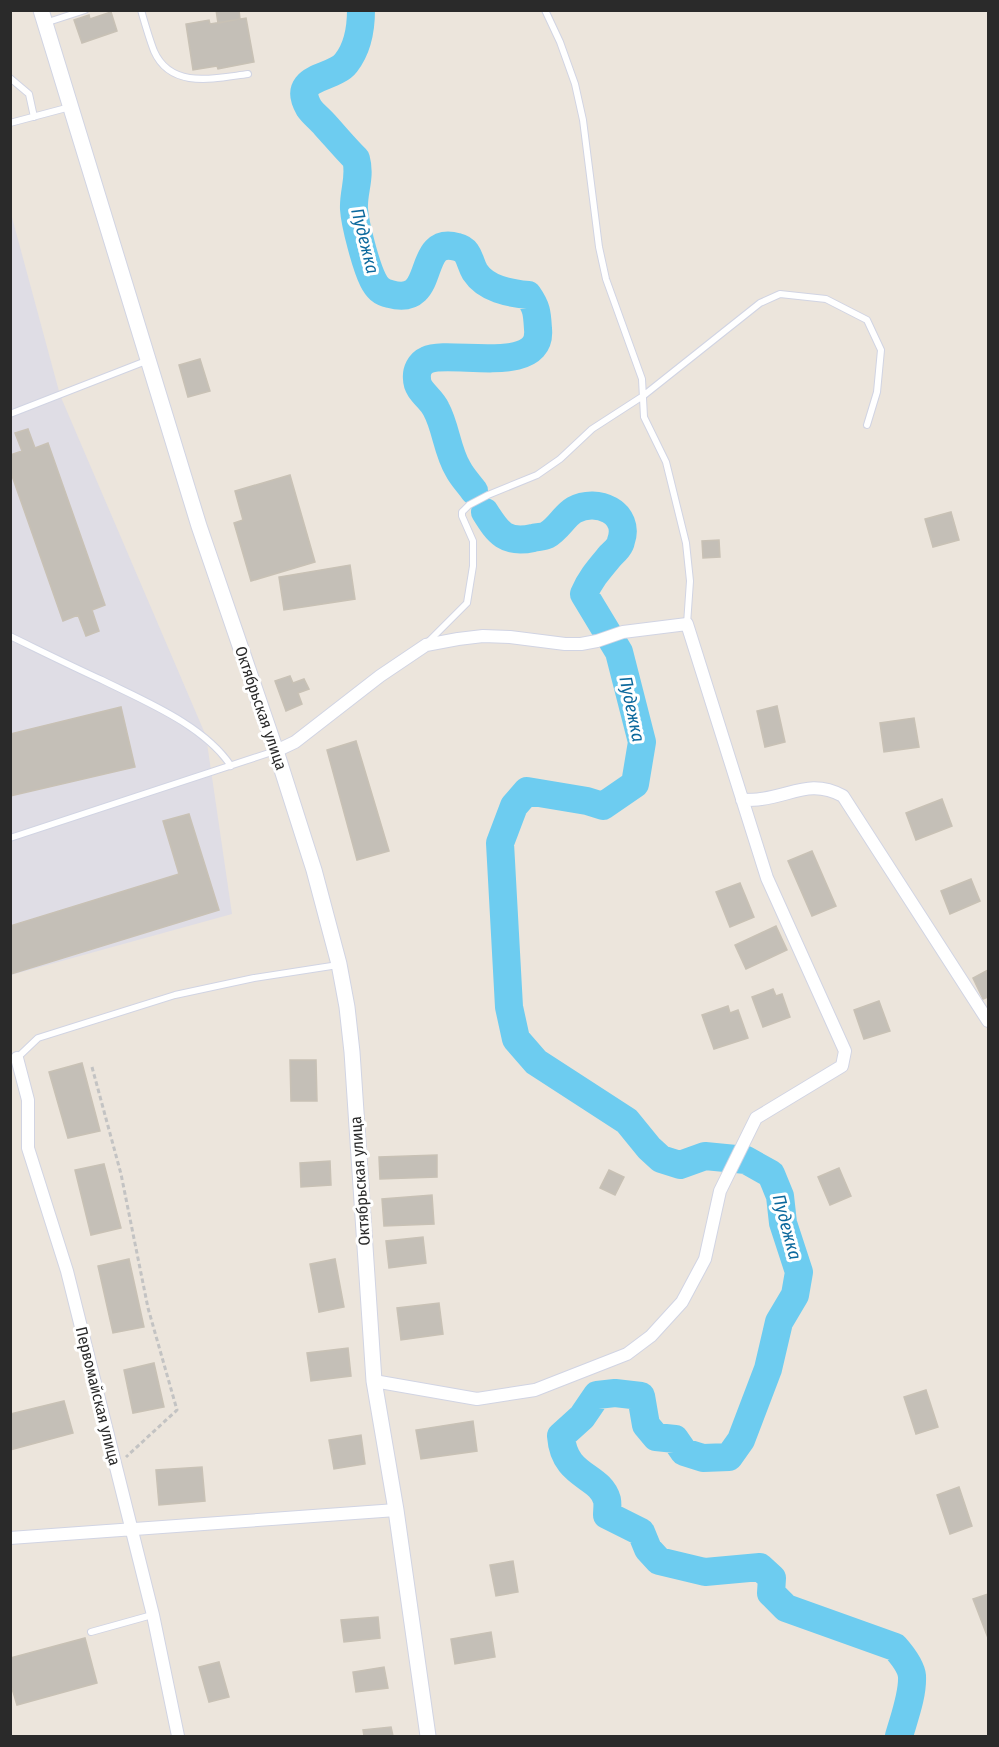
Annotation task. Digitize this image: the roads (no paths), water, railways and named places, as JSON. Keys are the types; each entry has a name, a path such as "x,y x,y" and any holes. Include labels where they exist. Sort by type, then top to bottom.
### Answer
{"street":[{"name":"Октябрьская улица","path":"43,17 199,526 314,870 339,964 352,1052 374,1382 396,1510 428,1737"},
{"path":"276,751 295,742 380,676 426,645 483,636 565,644 597,641 623,632 687,624 767,878 845,1051 842,1066 756,1118 720,1191 705,1259 682,1302 651,1336 627,1354 535,1390 477,1399 374,1382"},
{"path":"742,800 761,800 800,789 829,789 843,796 988,1021"},
{"name":"Первомайская улица","path":"17,1058 28,1100 28,1148 67,1271 153,1614 178,1737"},
{"path":"10,1538 396,1510"}],"lane":[{"path":"43,17 85,10"},
{"path":"141,10 155,53 161,63 172,72 195,80 248,74"},
{"path":"545,10 560,42 575,84 583,120 599,247 606,279 642,380 644,417 666,462 686,543 690,581 687,624"},
{"path":"10,78 28,94 34,117"},
{"path":"10,123 70,107"},
{"path":"426,645 467,603 473,566 473,541 462,512 469,505 488,495 537,475 560,459 592,429 643,396 760,303 780,294 826,299 867,321 880,350 877,392 867,425"},
{"path":"10,414 147,360"},
{"path":"10,636 138,698 191,728 216,747 231,766"},
{"path":"10,838 276,751"},
{"path":"17,1058 38,1038 175,995 254,978 339,964"},
{"path":"91,1632 153,1614"}],"waterway":[{"name":"Пудежка","path":"361,10 358,38 350,57 340,68 309,84 305,89 305,97 309,108 356,159 358,172 354,203 355,216 364,256 375,283 384,292 405,296 415,291 435,251 444,246 457,247 467,254 480,278 506,291 528,295 536,311 538,329 536,344 526,353 493,358 438,357 425,361 418,370 419,387 436,409 454,462 474,491"},
{"name":"Пудежка","path":"485,512 499,531 509,538 516,539 547,535 570,513 583,506 602,507 617,515 623,531 620,543 589,583 584,594 619,652 642,742 635,784 603,806 587,801 527,791 514,806 500,843 509,1007 516,1039 536,1062 627,1121 661,1159 680,1165 705,1156 746,1160 771,1174 780,1196 783,1223 799,1272 795,1295 779,1322 768,1369 741,1440 729,1457 703,1458 684,1452 675,1439 656,1437 646,1425 641,1396 615,1393 597,1395 582,1417 561,1436 564,1450 568,1460 575,1468 603,1492 607,1500 607,1515 641,1532 648,1549 659,1561 705,1572 760,1567 772,1578 771,1593 786,1608 895,1647 908,1665 912,1676 910,1699 899,1736"}]}
